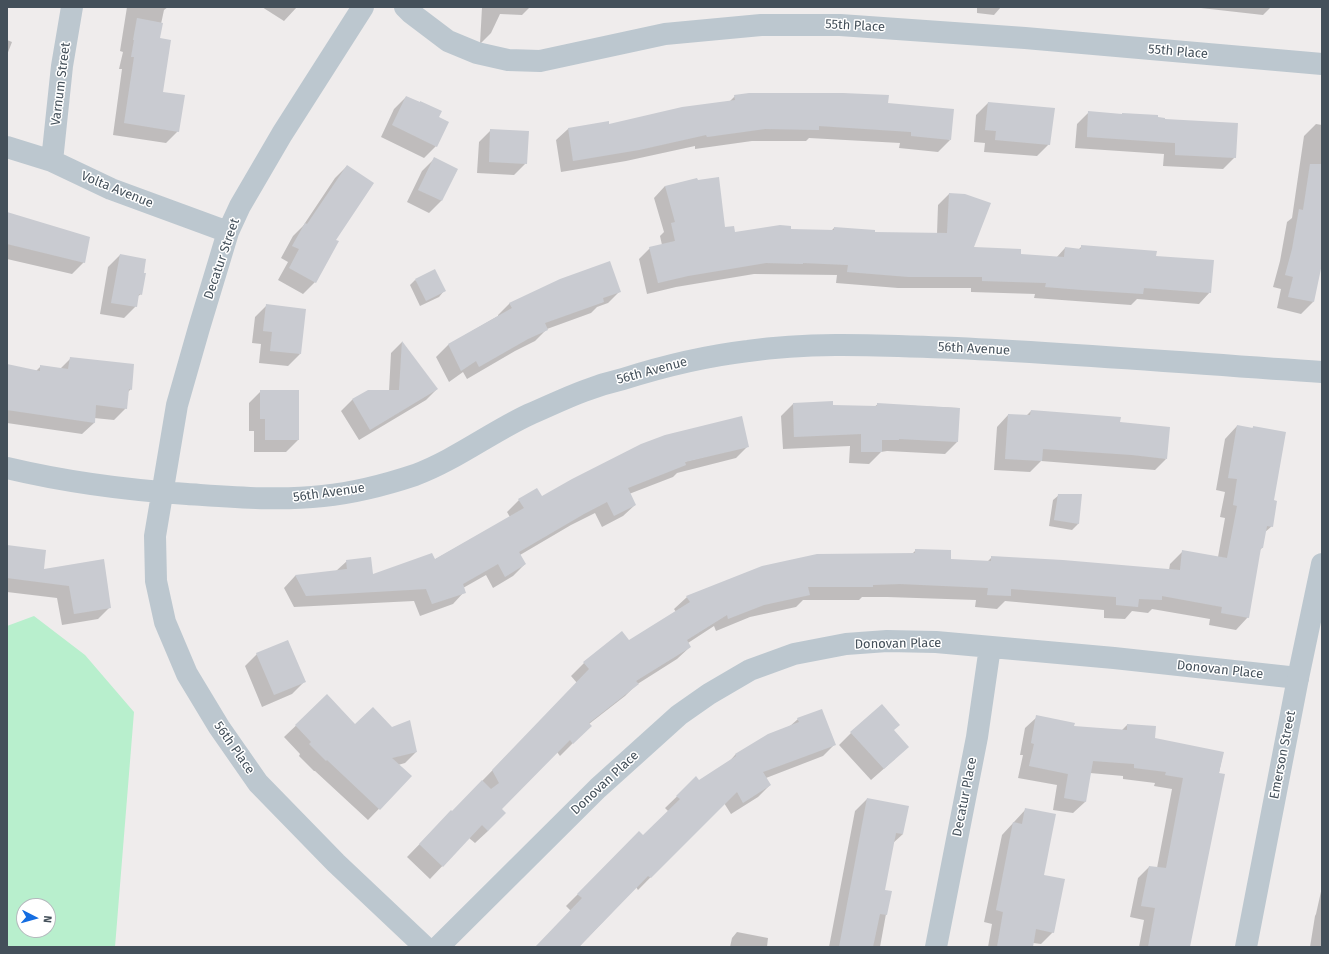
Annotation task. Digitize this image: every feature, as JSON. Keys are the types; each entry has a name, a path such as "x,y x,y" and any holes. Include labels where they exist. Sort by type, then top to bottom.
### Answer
{"street":[{"name":"Varnum Street","path":"52,162 62,66 72,7"},
{"name":"Decatur Street","path":"163,492 177,405 228,232 240,206 282,134 363,7"},
{"name":"55th Place","path":"405,7 448,41 477,53 508,60 540,61 672,34 761,24 840,24 1025,38 1322,64"},
{"name":"Volta Avenue","path":"7,147 52,162 111,189 228,232"},
{"name":"56th Avenue","path":"7,468 103,486 239,498 322,496 356,491 414,475 442,463 525,417 587,390 648,371 701,358 750,350 831,344 1009,351 1322,372"},
{"name":"56th Place","path":"163,492 155,536 156,582 165,622 187,674 219,727 258,783 336,863 425,947"},
{"name":"Emerson Street","path":"1246,947 1298,678 1322,564"},
{"name":"Donovan Place","path":"438,947 592,794 679,715 709,694 750,670 794,654 846,644 887,641 936,642 1114,658 1298,678"},
{"name":"Decatur Place","path":"936,947 977,737 990,647"}],"green space":[{"path":"34,616 85,655 134,712 115,947 7,947 7,626"}],"building":[{"path":"137,18 163,23 160,38 171,40 163,92 185,95 179,132 124,123 134,57 131,57"},
{"path":"749,93 843,93 889,95 888,103 954,109 951,140 911,136 911,132 819,126 819,130 765,129 707,137 706,135 639,150 573,161 568,128 609,121 609,124 682,107 735,100 734,95"},
{"path":"406,96 442,111 439,117 449,122 437,147 392,125"},
{"path":"988,102 1055,108 1050,145 995,140 996,131 985,130"},
{"path":"1088,111 1158,115 1158,117 1165,119 1238,123 1236,158 1175,155 1175,143 1087,137"},
{"path":"490,129 529,131 527,164 489,162"},
{"path":"434,157 458,169 442,201 418,190"},
{"path":"1310,164 1322,164 1322,264 1314,302 1288,297 1293,277 1285,275 1292,249 1299,209 1303,210"},
{"path":"347,165 374,183 336,240 339,241 316,283 289,268 299,249 292,246 305,223 307,224"},
{"path":"719,177 725,227 734,226 735,232 780,225 791,226 791,229 834,230 834,227 875,230 875,232 947,233 949,193 965,194 991,203 974,247 1021,249 1021,254 1064,257 1065,247 1081,249 1081,245 1157,251 1156,256 1214,260 1211,293 1144,288 1143,294 1082,290 1045,287 1046,283 982,281 982,277 909,277 847,272 848,265 803,263 766,263 688,276 658,283 649,247 675,241 671,223 675,222 665,186 697,178 698,180"},
{"path":"7,212 90,237 85,263 7,244"},
{"path":"120,254 146,259 144,273 146,273 142,295 139,294 137,307 111,303"},
{"path":"610,261 621,292 603,298 604,302 545,323 548,330 528,339 479,367 476,361 461,371 448,344 512,308 509,303 560,279"},
{"path":"435,269 446,291 426,301 415,279"},
{"path":"266,304 306,309 301,354 270,351 272,332 263,331"},
{"path":"402,341 438,389 370,430 352,399 368,390 399,390"},
{"path":"70,357 134,364 132,390 129,389 127,409 96,405 95,423 7,410 7,364 40,371 40,365 68,369"},
{"path":"260,390 299,390 299,440 265,440 265,419 260,419"},
{"path":"833,401 833,405 877,406 877,403 960,408 958,442 899,439 882,440 882,452 861,452 861,434 794,437 793,403"},
{"path":"1031,410 1121,417 1120,422 1170,427 1167,459 1043,449 1042,461 1005,459 1008,414 1030,415"},
{"path":"742,416 749,447 685,462 686,465 628,488 636,505 614,516 607,502 519,552 526,564 505,577 498,564 463,584 466,593 432,604 426,589 306,596 295,575 347,569 346,560 371,557 373,574 432,553 435,559 524,508 518,499 537,488 542,496 641,444 665,435"},
{"path":"1237,425 1253,428 1253,426 1286,432 1274,500 1277,501 1273,527 1267,526 1263,548 1261,548 1249,618 1221,613 1222,607 1162,596 1162,600 1139,599 1138,607 1116,605 1116,597 1011,589 1011,596 987,595 988,588 900,584 873,585 873,587 808,587 810,595 764,605 728,619 727,615 687,640 691,647 636,681 639,684 589,723 592,726 573,744 570,740 502,809 506,813 488,831 482,825 443,867 419,844 482,780 491,789 499,783 492,770 589,669 583,662 622,631 629,640 690,602 686,596 762,566 817,554 915,553 915,549 951,550 951,559 991,561 991,556 1063,560 1180,570 1182,550 1227,558 1237,506 1233,505 1237,479 1228,478"},
{"path":"1058,494 1082,494 1079,524 1054,520"},
{"path":"7,545 46,550 44,569 104,559 111,608 74,614 69,586 7,578"},
{"path":"288,640 306,682 274,695 256,653"},
{"path":"327,694 355,724 373,707 392,727 410,720 417,752 392,758 412,776 380,810 309,744 311,742 295,725"},
{"path":"882,704 900,725 894,730 909,747 884,769 850,732"},
{"path":"822,709 836,745 763,772 771,785 743,803 737,792 651,878 648,876 579,947 535,947 582,898 577,894 639,831 643,835 680,799 676,796 696,776 699,780 736,756 735,754 768,734 799,722 797,718"},
{"path":"1036,715 1075,723 1074,726 1127,730 1127,724 1156,726 1155,738 1224,752 1219,773 1225,774 1190,947 1148,947 1155,908 1141,906 1149,866 1166,868 1183,778 1165,775 1166,772 1134,768 1134,764 1093,761 1086,802 1064,798 1068,774 1029,766 1034,744 1031,743"},
{"path":"867,798 909,806 903,834 896,833 885,890 892,891 887,915 880,914 873,947 839,947"},
{"path":"1025,808 1056,814 1044,875 1065,879 1054,933 1036,929 1033,947 997,947 1003,912 996,910 1013,822 1022,824"}]}
